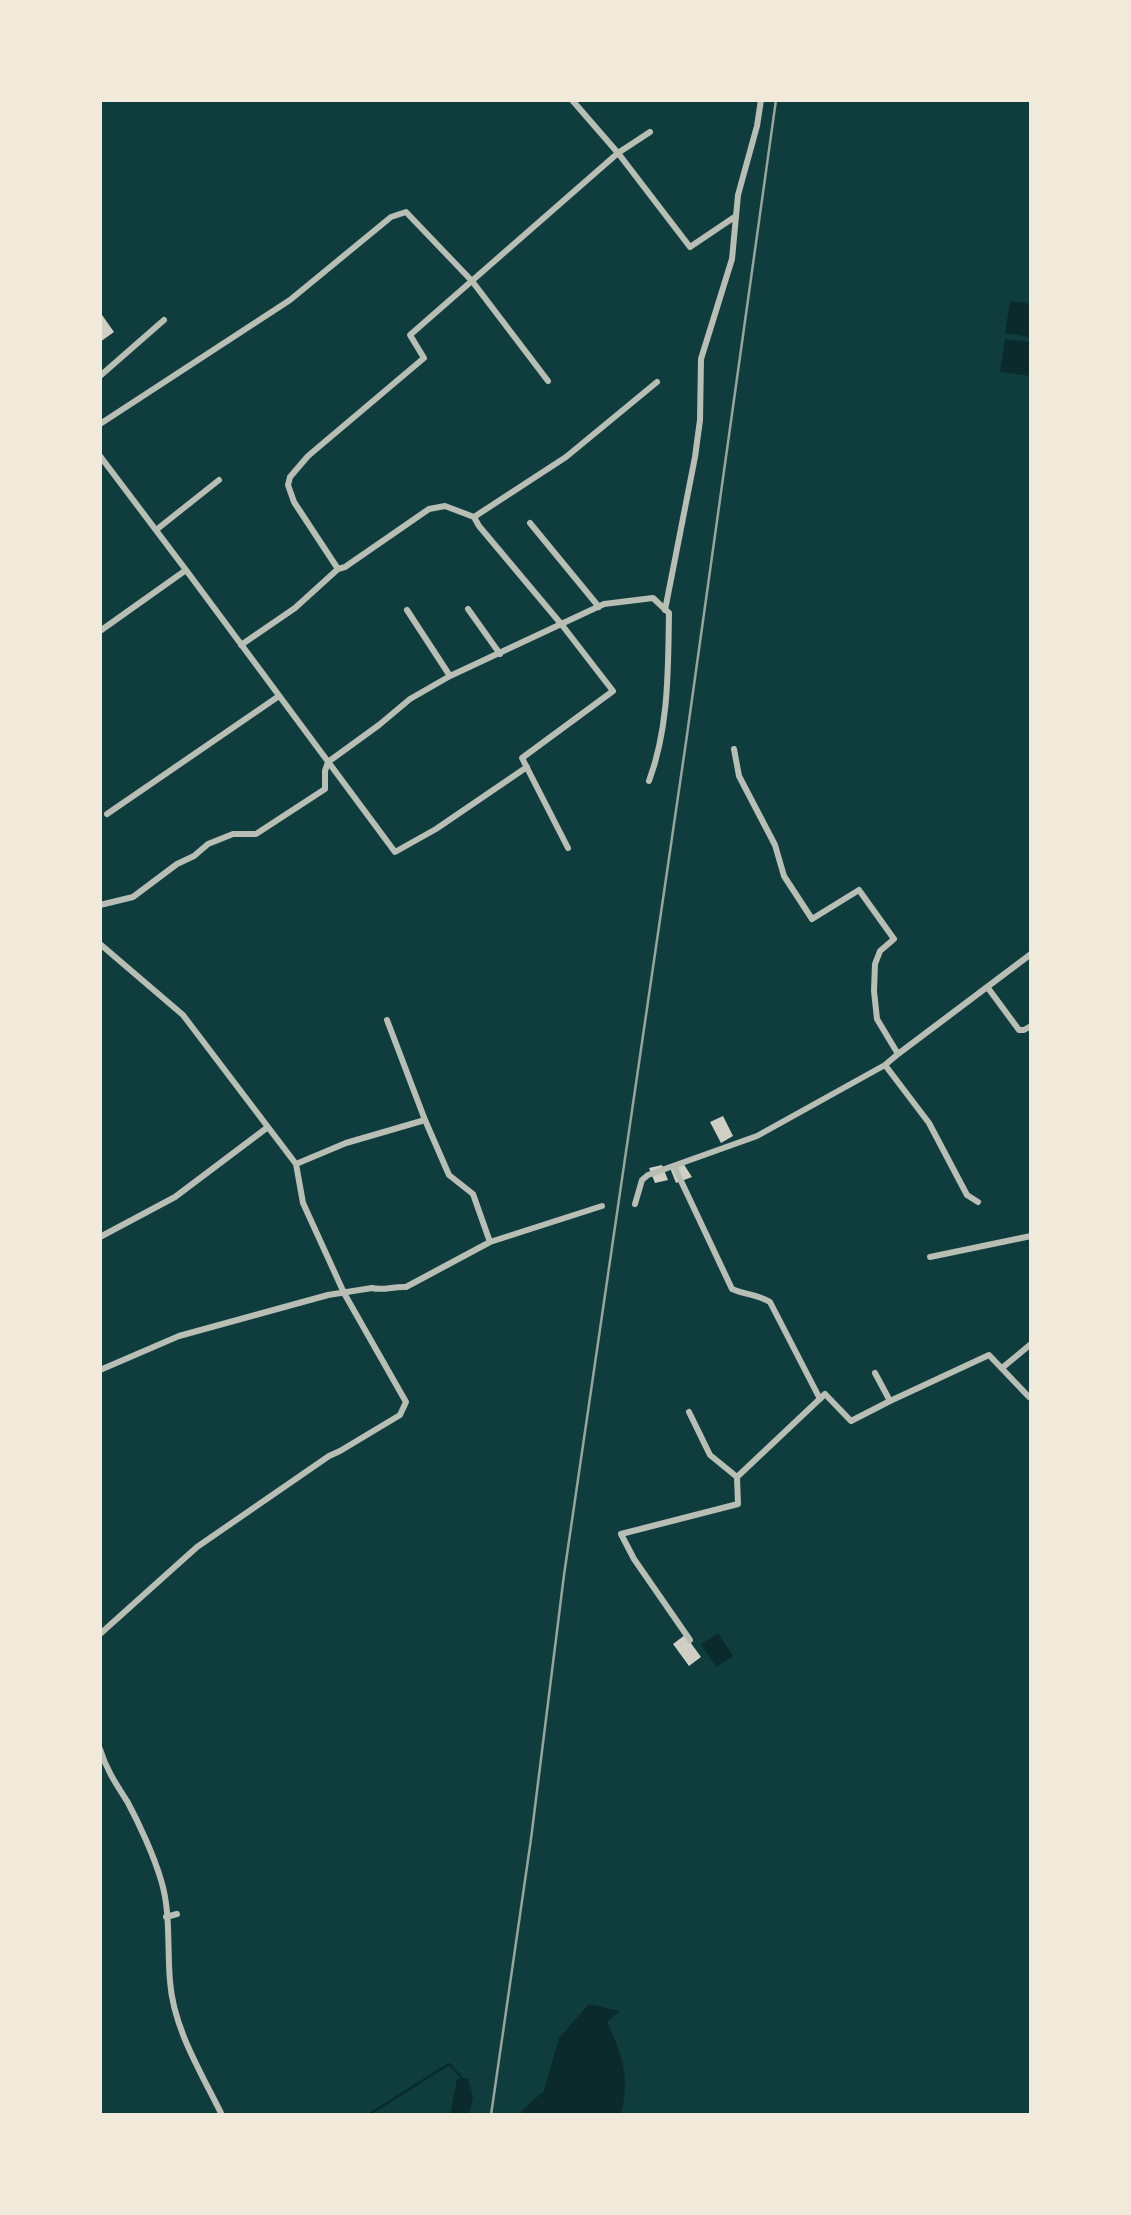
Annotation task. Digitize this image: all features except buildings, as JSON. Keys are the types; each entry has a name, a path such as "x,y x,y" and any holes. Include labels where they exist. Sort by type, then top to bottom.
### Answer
{"street":[{"path":"572,100 618,153 690,247 736,216"},
{"path":"665,610 695,457 700,420 701,359 733,259 738,195 757,126 761,100"},
{"path":"338,569 294,502 288,485 290,477 308,456 424,358 410,335 618,153 650,132"},
{"path":"100,424 290,300 391,217 406,212 472,282 548,382"},
{"path":"100,376 164,320"},
{"path":"474,517 566,457 657,382"},
{"path":"100,456 395,852 436,829 527,767"},
{"path":"156,530 219,480"},
{"path":"241,645 295,608 338,569 345,567 429,509 445,506 474,517 613,691 522,758 568,848"},
{"path":"530,523 599,607"},
{"path":"100,631 186,570"},
{"path":"100,905 133,897 208,844 233,834 256,834 299,807 326,789 325,771 328,762 410,699 450,676 599,607 653,598 668,613 665,719 661,745 649,781"},
{"path":"468,609 500,654"},
{"path":"407,610 450,676"},
{"path":"107,814 279,696"},
{"path":"734,749 739,776 775,845 784,876 812,919 859,890 894,939 880,951 874,964 874,991 877,1019 898,1054"},
{"path":"100,944 183,1015 296,1164 303,1203 344,1293 406,1402 400,1415 329,1455 197,1547 100,1634"},
{"path":"635,1204 642,1180 648,1175 757,1136 885,1065 1031,954"},
{"path":"988,988 1019,1030 1031,1026"},
{"path":"387,1020 449,1175 473,1194 490,1242"},
{"path":"885,1065 929,1123 967,1195 978,1202"},
{"path":"296,1164 346,1143 425,1120"},
{"path":"100,1237 174,1197 268,1128"},
{"path":"674,1166 732,1289 744,1294 757,1294 770,1302 820,1399"},
{"path":"100,1370 179,1336 328,1295 372,1288 379,1290 391,1286 405,1287 490,1242 603,1206"},
{"path":"930,1257 1031,1236"},
{"path":"1002,1368 1031,1344"},
{"path":"737,1477 825,1394 851,1420 989,1355 1029,1397"},
{"path":"875,1373 890,1401"},
{"path":"689,1412 710,1455 737,1477 738,1504 621,1534 634,1559 690,1640"},
{"path":"100,1749 110,1776 128,1803 160,1876 166,1897 170,1982 175,2006 203,2080 222,2115"},
{"path":"166,1917 177,1914"}],"water":[{"path":"1010,301 1031,304 1031,337 1005,333"},
{"path":"1005,339 1031,342 1031,376 1000,372"},
{"path":"718,1633 733,1656 716,1667 701,1644"},
{"path":"589,2004 620,2011 607,2022 617,2046 625,2078 621,2115 522,2115 522,2110 544,2091 559,2038"},
{"path":"468,2078 473,2097 469,2115 450,2115 457,2079"}],"waterway":[{"path":"368,2115 449,2064 463,2079"}],"railway":[{"path":"491,2115 531,1839 564,1575 686,742 776,100"}]}
